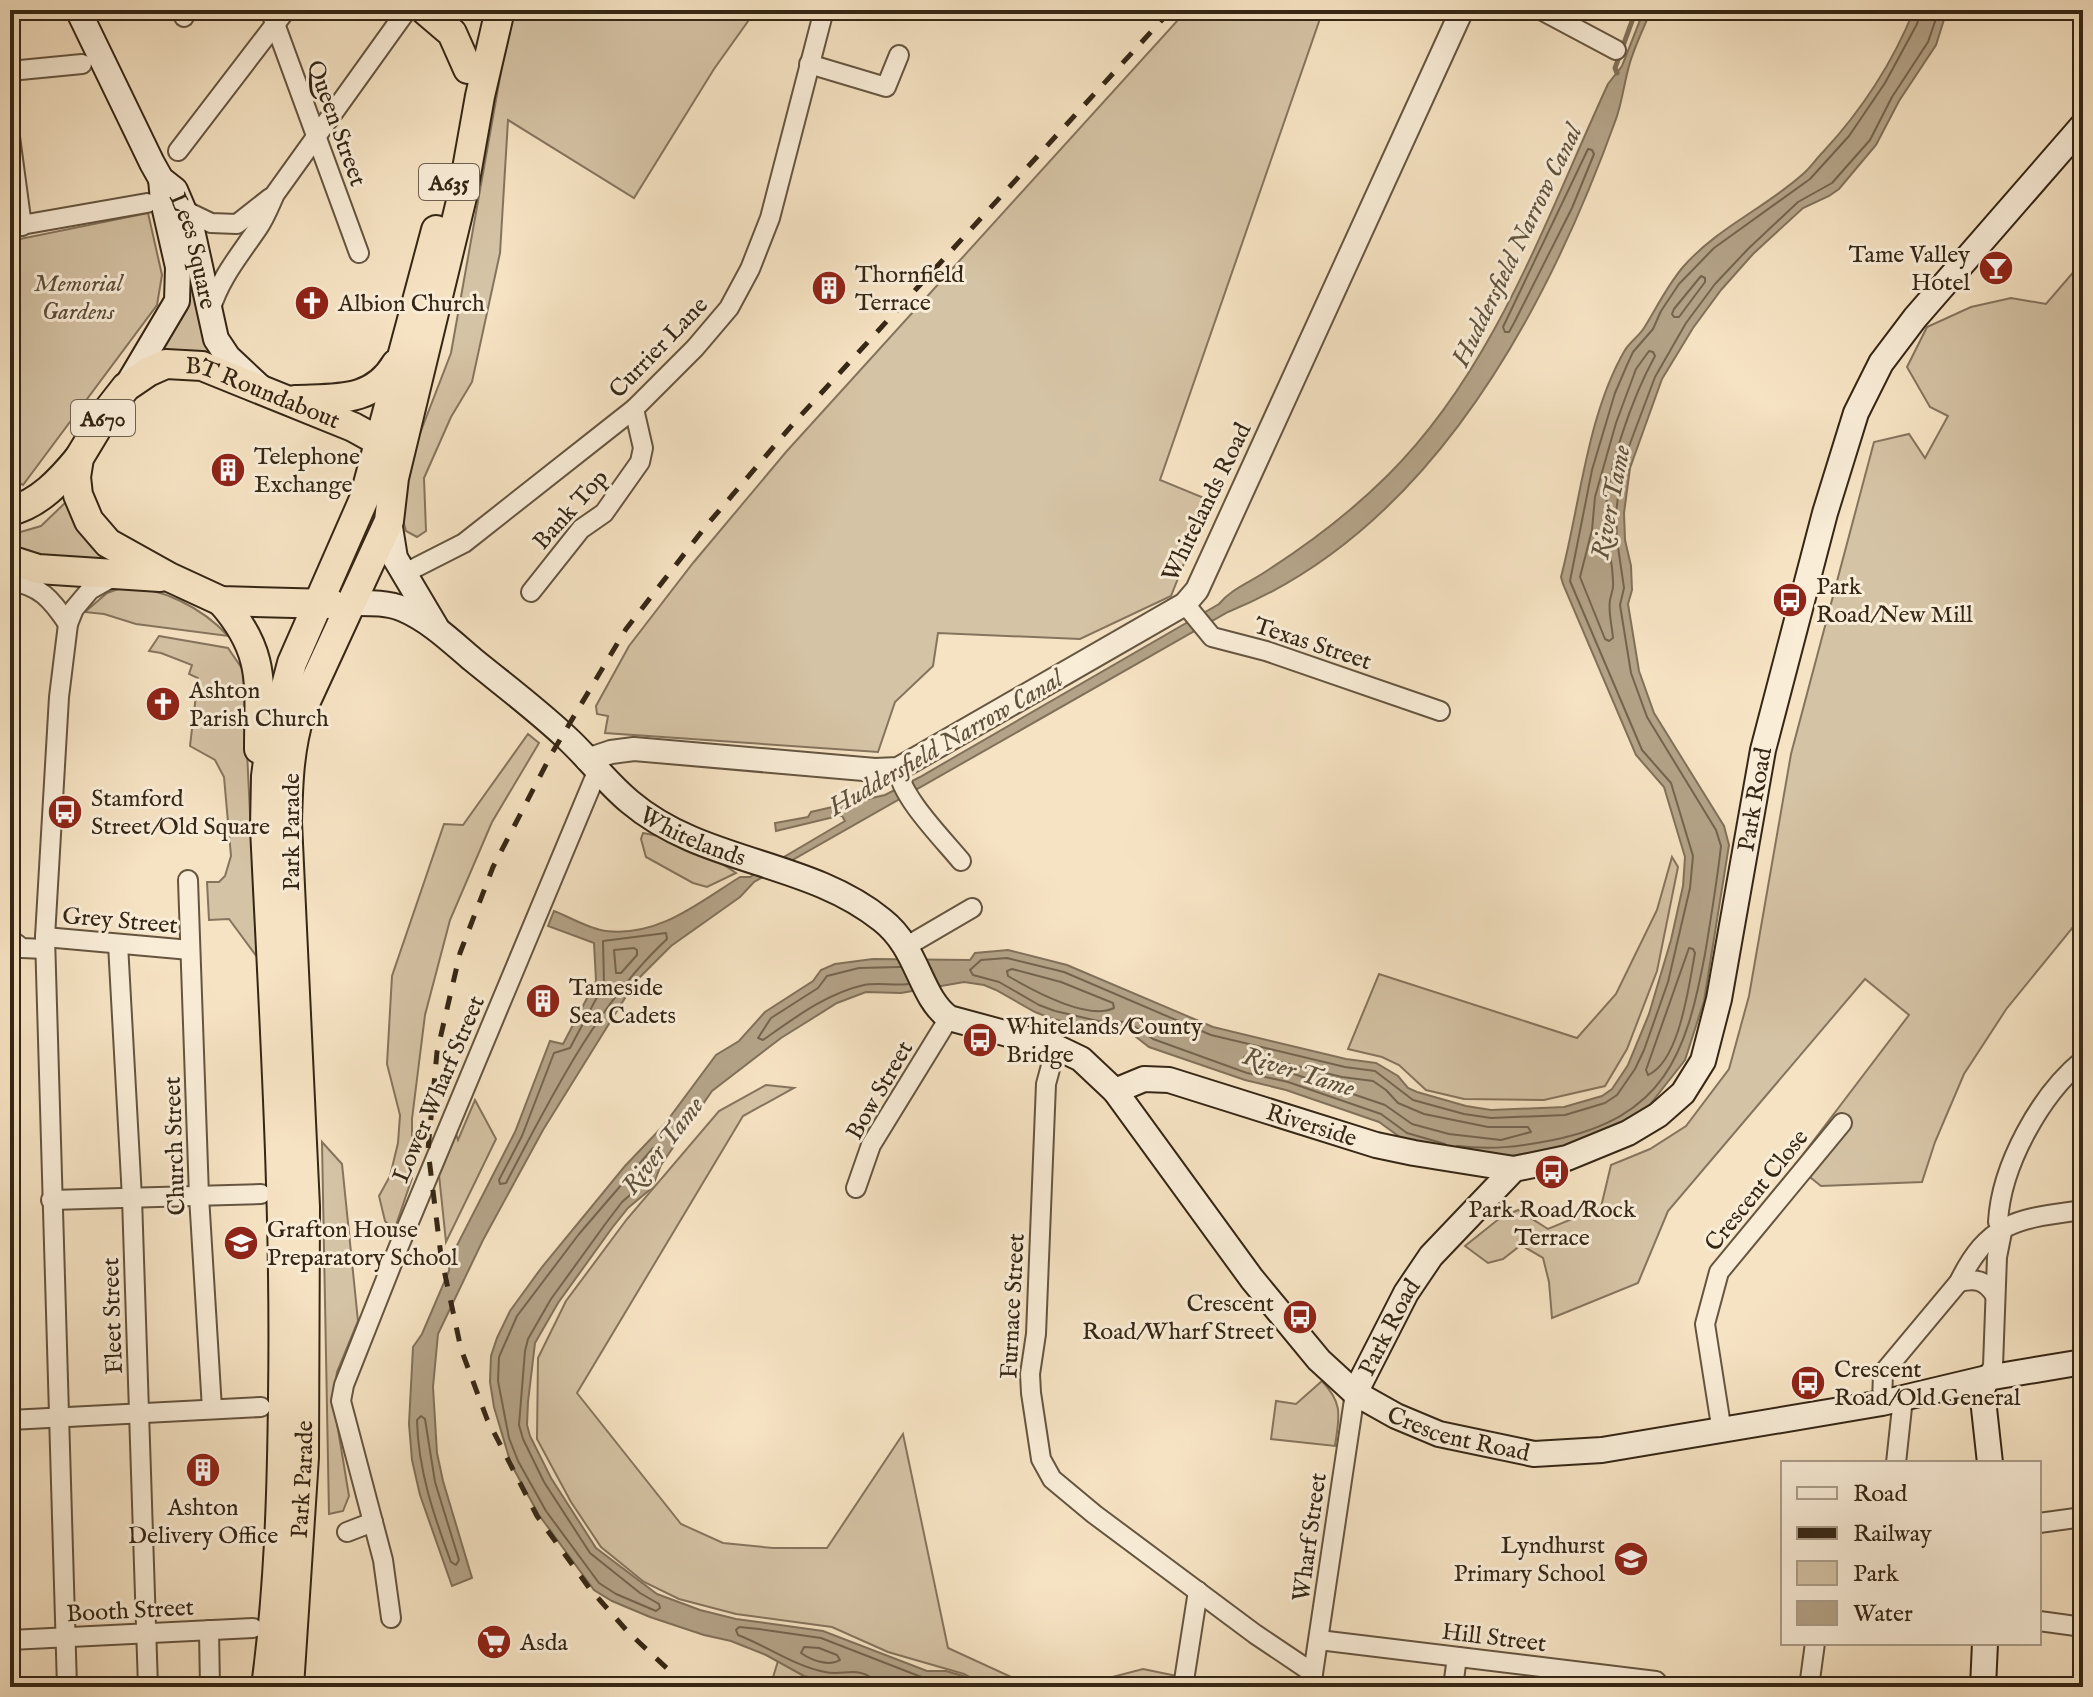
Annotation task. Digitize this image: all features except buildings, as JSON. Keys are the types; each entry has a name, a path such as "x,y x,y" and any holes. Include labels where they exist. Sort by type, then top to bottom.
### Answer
{"highway":[{"path":"425,10 452,33 468,69"},
{"name":"Park Parade","path":"266,1687 280,1548 284,1245 265,827 266,776 270,746 292,663 360,507 380,444 402,351 443,208 481,10"},
{"name":"Park Parade","path":"289,1687 304,1457 305,1207 287,822 293,736 349,603 368,570 389,521 394,480 462,197 480,96 500,10"},
{"name":"A635","path":"275,395 342,397 364,393 388,377 402,351"},
{"name":"BT Roundabout","path":"349,603 315,605 221,601 169,577 108,543 97,533 78,495 76,477 79,458 90,435 126,387 166,364 184,363 202,366 353,427 380,444"},
{"path":"315,605 328,599 339,588 394,480 392,464 380,444"},
{"name":"A670","path":"10,511 25,506 47,491 79,458"},
{"name":"A670","path":"10,560 38,569 169,577"},
{"path":"221,601 250,640 256,659 259,683 258,769 265,827"}],"main road":[{"path":"78,10 161,179"},
{"name":"Park Road","path":"1355,1393 1406,1293 1431,1256 1459,1223 1514,1169 1567,1158 1628,1133 1658,1115 1683,1093 1703,1061 1719,999 1763,750 1829,498 1856,413 1881,363 1915,318 2083,125"},
{"name":"Lees Square","path":"161,179 175,190 184,210 197,251 212,330 221,348 241,371 275,395"},
{"name":"Lees Square","path":"126,387 177,301 178,267 161,179"},
{"name":"Whitelands","path":"389,521 395,558 438,630"},
{"name":"Whitelands","path":"349,603 404,609 438,630 569,740 592,766 651,818 686,838 808,880 853,899 897,933 908,947 935,1008 949,1018"},
{"name":"Crescent Road","path":"949,1018 1056,1047 1081,1059 1115,1091 1252,1279 1319,1360 1355,1393 1396,1416 1439,1434 1534,1454 1602,1450 1722,1432 1893,1400 1987,1378 2083,1362"},
{"name":"Riverside","path":"1115,1091 1144,1079 1169,1080 1376,1145 1514,1169"},
{"path":"1987,1378 1982,1390 1990,1461"},
{"path":"1983,1687 1985,1645"}],"street":[{"path":"209,315 226,271 259,227 275,194 407,10"},
{"name":"Currier Lane","path":"405,573 464,543 634,409 712,330 729,308 745,279 770,218 824,10"},
{"name":"Whitelands Road","path":"898,775 1190,608 1462,10"},
{"path":"1541,10 1616,50"},
{"path":"178,151 277,14"},
{"name":"Queen Street","path":"277,14 315,137 359,253"},
{"path":"809,64 886,87 899,55"},
{"path":"10,71 82,64"},
{"path":"10,137 16,226 147,203"},
{"path":"184,210 211,223 237,224 275,194"},
{"name":"Bank Top","path":"529,590 581,529 604,513 640,462 643,448 634,409"},
{"path":"67,1687 45,943 59,697 68,624 74,609 90,590 99,582 121,575"},
{"path":"10,581 24,583 46,594 68,624"},
{"name":"Texas Street","path":"1190,608 1212,637 1266,651 1440,711"},
{"path":"592,766 611,752 634,749 875,770 898,775 914,802 961,861"},
{"name":"Lower Wharf Street","path":"391,1618 383,1560 341,1401 344,1385 592,766"},
{"name":"Church Street","path":"188,880 199,1196 212,1409"},
{"path":"908,947 972,908"},
{"name":"Grey Street","path":"10,939 22,948 45,943 118,944 190,950"},
{"name":"Fleet Street","path":"118,944 132,1198 148,1687"},
{"name":"Bow Street","path":"856,1188 871,1145 949,1018"},
{"name":"Furnace Street","path":"1056,1047 1046,1084 1036,1334 1030,1374 1041,1459 1052,1479 1312,1680"},
{"path":"2003,1227 1998,1222 1999,1207 2022,1140 2041,1104 2083,1060"},
{"name":"Crescent Close","path":"1722,1432 1705,1324 1719,1272 1842,1123"},
{"path":"51,1200 261,1194"},
{"path":"1896,1461 1893,1400 1883,1373 1959,1282 1991,1235 2026,1218 2083,1210"},
{"path":"1987,1378 1993,1366 1997,1257 2003,1227"},
{"path":"1959,1282 1974,1278 1985,1282 1995,1295"},
{"name":"Wharf Street","path":"1312,1680 1355,1393"},
{"path":"10,1420 261,1407"},
{"path":"2041,1523 2083,1517"},
{"path":"347,1532 373,1522"},
{"path":"1183,1687 1198,1591"},
{"path":"2041,1621 2083,1627"},
{"name":"Booth Street","path":"10,1640 253,1628"},
{"path":"209,1630 210,1687"},
{"name":"Hill Street","path":"1319,1640 1656,1681 1661,1687"},
{"path":"1809,1687 1815,1645"},
{"path":"1453,1687 1457,1657"}],"green space":[{"path":"512,10 756,10 714,69 634,198 508,120 500,253 472,382 451,417 424,478 426,531 417,537 406,531 401,513 409,462 451,353"},
{"path":"1187,10 1323,10 1160,480 1209,500 1171,596 1080,639 938,633 933,666 895,702 878,752 605,733 608,716 597,714 596,706 629,646 693,563 786,452"},
{"name":"Memorial Gardens","path":"148,213 162,275 157,305 23,485 10,478 10,241"},
{"path":"2083,261 2083,915 2007,1008 1964,1074 1922,1182 1821,1186 1795,1165 1909,1015 1865,979 1668,1211 1638,1283 1552,1318 1543,1258 1521,1245 1503,1259 1488,1263 1465,1246 1500,1218 1518,1210 1548,1229 1601,1207 1611,1165 1650,1149 1686,1126 1729,1069 1749,996 1791,754 1874,442 1909,434 1925,458 1948,416 1930,407 1907,367 1927,327 1971,307 2011,298 2046,304"},
{"path":"186,263 212,354 209,359 154,355"},
{"path":"67,501 117,562 35,555 10,548 10,535 41,526"},
{"path":"124,587 152,591 180,601 194,608 228,636 136,624 104,614 85,612 107,593"},
{"path":"159,636 228,648 243,670 257,957 229,919 209,920 207,882 219,882 225,876 231,856 224,777 215,760 190,746 198,678 189,674 192,665 149,651"},
{"path":"528,734 539,743 492,822 450,920 425,1015 412,1119 412,1178 394,1231 385,1221 379,1196 390,1176 398,1143 400,1115 387,1064 392,976 444,824 463,825"},
{"path":"643,833 692,848 736,873 707,887 693,883 646,857 641,839"},
{"path":"1672,857 1678,867 1657,971 1627,1049 1605,1086 1544,1100 1464,1099 1426,1090 1399,1065 1382,1057 1348,1049 1379,974 1577,1038 1616,994 1657,910"},
{"path":"766,1085 794,1088 743,1116 577,1393 681,1524 723,1543 773,1548 827,1548 903,1434 948,1648 1033,1687 988,1687 964,1674 888,1652 832,1627 736,1614 679,1599 644,1582 601,1547 571,1502 537,1439 538,1358 566,1301 627,1219 719,1111"},
{"path":"475,1100 496,1139 446,1242 439,1175 456,1134 458,1140"},
{"path":"322,1142 342,1164 358,1321 337,1372 333,1399 349,1496 343,1511 329,1514"},
{"path":"1322,1381 1337,1404 1335,1446 1271,1439 1276,1401 1296,1404"},
{"path":"778,1661 804,1676 831,1682 860,1679 871,1687 770,1687"},
{"path":"1143,1669 1177,1676 1174,1687 1074,1687"}],"water":[{"path":"1644,10 1651,10 1631,59 1616,119 1587,193 1554,266 1515,339 1471,408 1421,472 1364,528 1300,576 1228,612 754,882 740,897 671,946 640,977 543,1130 483,1240 438,1334 433,1387 437,1453 472,1578 452,1586 420,1495 412,1460 409,1424 413,1347 422,1334 449,1271 450,1259 515,1132 550,1041 563,1044 596,981 594,943 548,926 554,911 606,931 643,929 677,916 740,877 750,877 845,821 838,816 776,831 775,823 885,795 920,777 1219,604 1300,549 1346,513 1388,475 1426,433 1459,388 1488,340 1539,239 1608,84 1622,66"},
{"name":"River Tame","path":"1914,10 1947,10 1936,45 1899,101 1876,145 1839,189 1803,208 1753,254 1721,290 1662,379 1630,468 1624,513 1625,540 1631,566 1632,590 1628,604 1639,671 1654,713 1724,826 1729,845 1704,1001 1685,1060 1648,1107 1629,1121 1578,1143 1502,1158 1404,1140 1379,1122 1149,1047 1126,1029 1098,1029 1053,1019 984,985 964,982 901,993 866,992 837,1003 781,1038 712,1091 661,1165 652,1188 628,1208 612,1228 558,1303 535,1343 527,1425 551,1478 596,1548 657,1594 736,1619 823,1631 927,1671 946,1671 963,1676 982,1687 871,1687 860,1679 831,1682 804,1676 766,1655 731,1641 650,1617 594,1590 539,1515 511,1464 490,1382 491,1356 497,1338 510,1311 542,1267 625,1166 664,1125 716,1055 739,1041 765,1012 813,981 821,970 835,964 873,959 970,960 975,953 1008,950 1067,965 1213,1027 1346,1059 1376,1063 1398,1076 1408,1088 1466,1106 1491,1110 1564,1107 1602,1096 1612,1089 1628,1065 1649,1014 1671,940 1683,886 1685,857 1664,787 1636,755 1561,577 1593,431 1612,375 1625,350 1644,328 1677,274 1696,253 1808,169 1875,85"}],"waterway":[{"path":"1617,73 1615,68 1636,10"}],"railway":[{"path":"687,1687 628,1632 590,1589 537,1516 487,1419 461,1349 441,1256 428,1150 437,1052 460,953 493,867 552,753 626,629 706,526 793,424 1171,10"}],"place":[{"name":"Tame Valley Hotel","path":"1996,268"},
{"name":"Thornfield Terrace","path":"829,288"},
{"name":"Albion Church","path":"312,303"},
{"name":"Telephone Exchange","path":"228,470"},
{"name":"Park Road/New Mill","path":"1790,600"},
{"name":"Ashton Parish Church","path":"163,704"},
{"name":"Stamford Street/Old Square","path":"65,812"},
{"name":"Tameside Sea Cadets","path":"543,1001"},
{"name":"Whitelands/County Bridge","path":"980,1040"},
{"name":"Park Road/Rock Terrace","path":"1552,1172"},
{"name":"Grafton House Preparatory School","path":"241,1243"},
{"name":"Crescent Road/Wharf Street","path":"1300,1317"},
{"name":"Crescent Road/Old General","path":"1808,1383"},
{"name":"Ashton Delivery Office","path":"203,1470"},
{"name":"Lyndhurst Primary School","path":"1631,1559"},
{"name":"Asda","path":"494,1642"}],"water label":[{"name":"Huddersfield Narrow Canal","path":"1516,245"},
{"name":"Huddersfield Narrow Canal","path":"945,742"}]}
